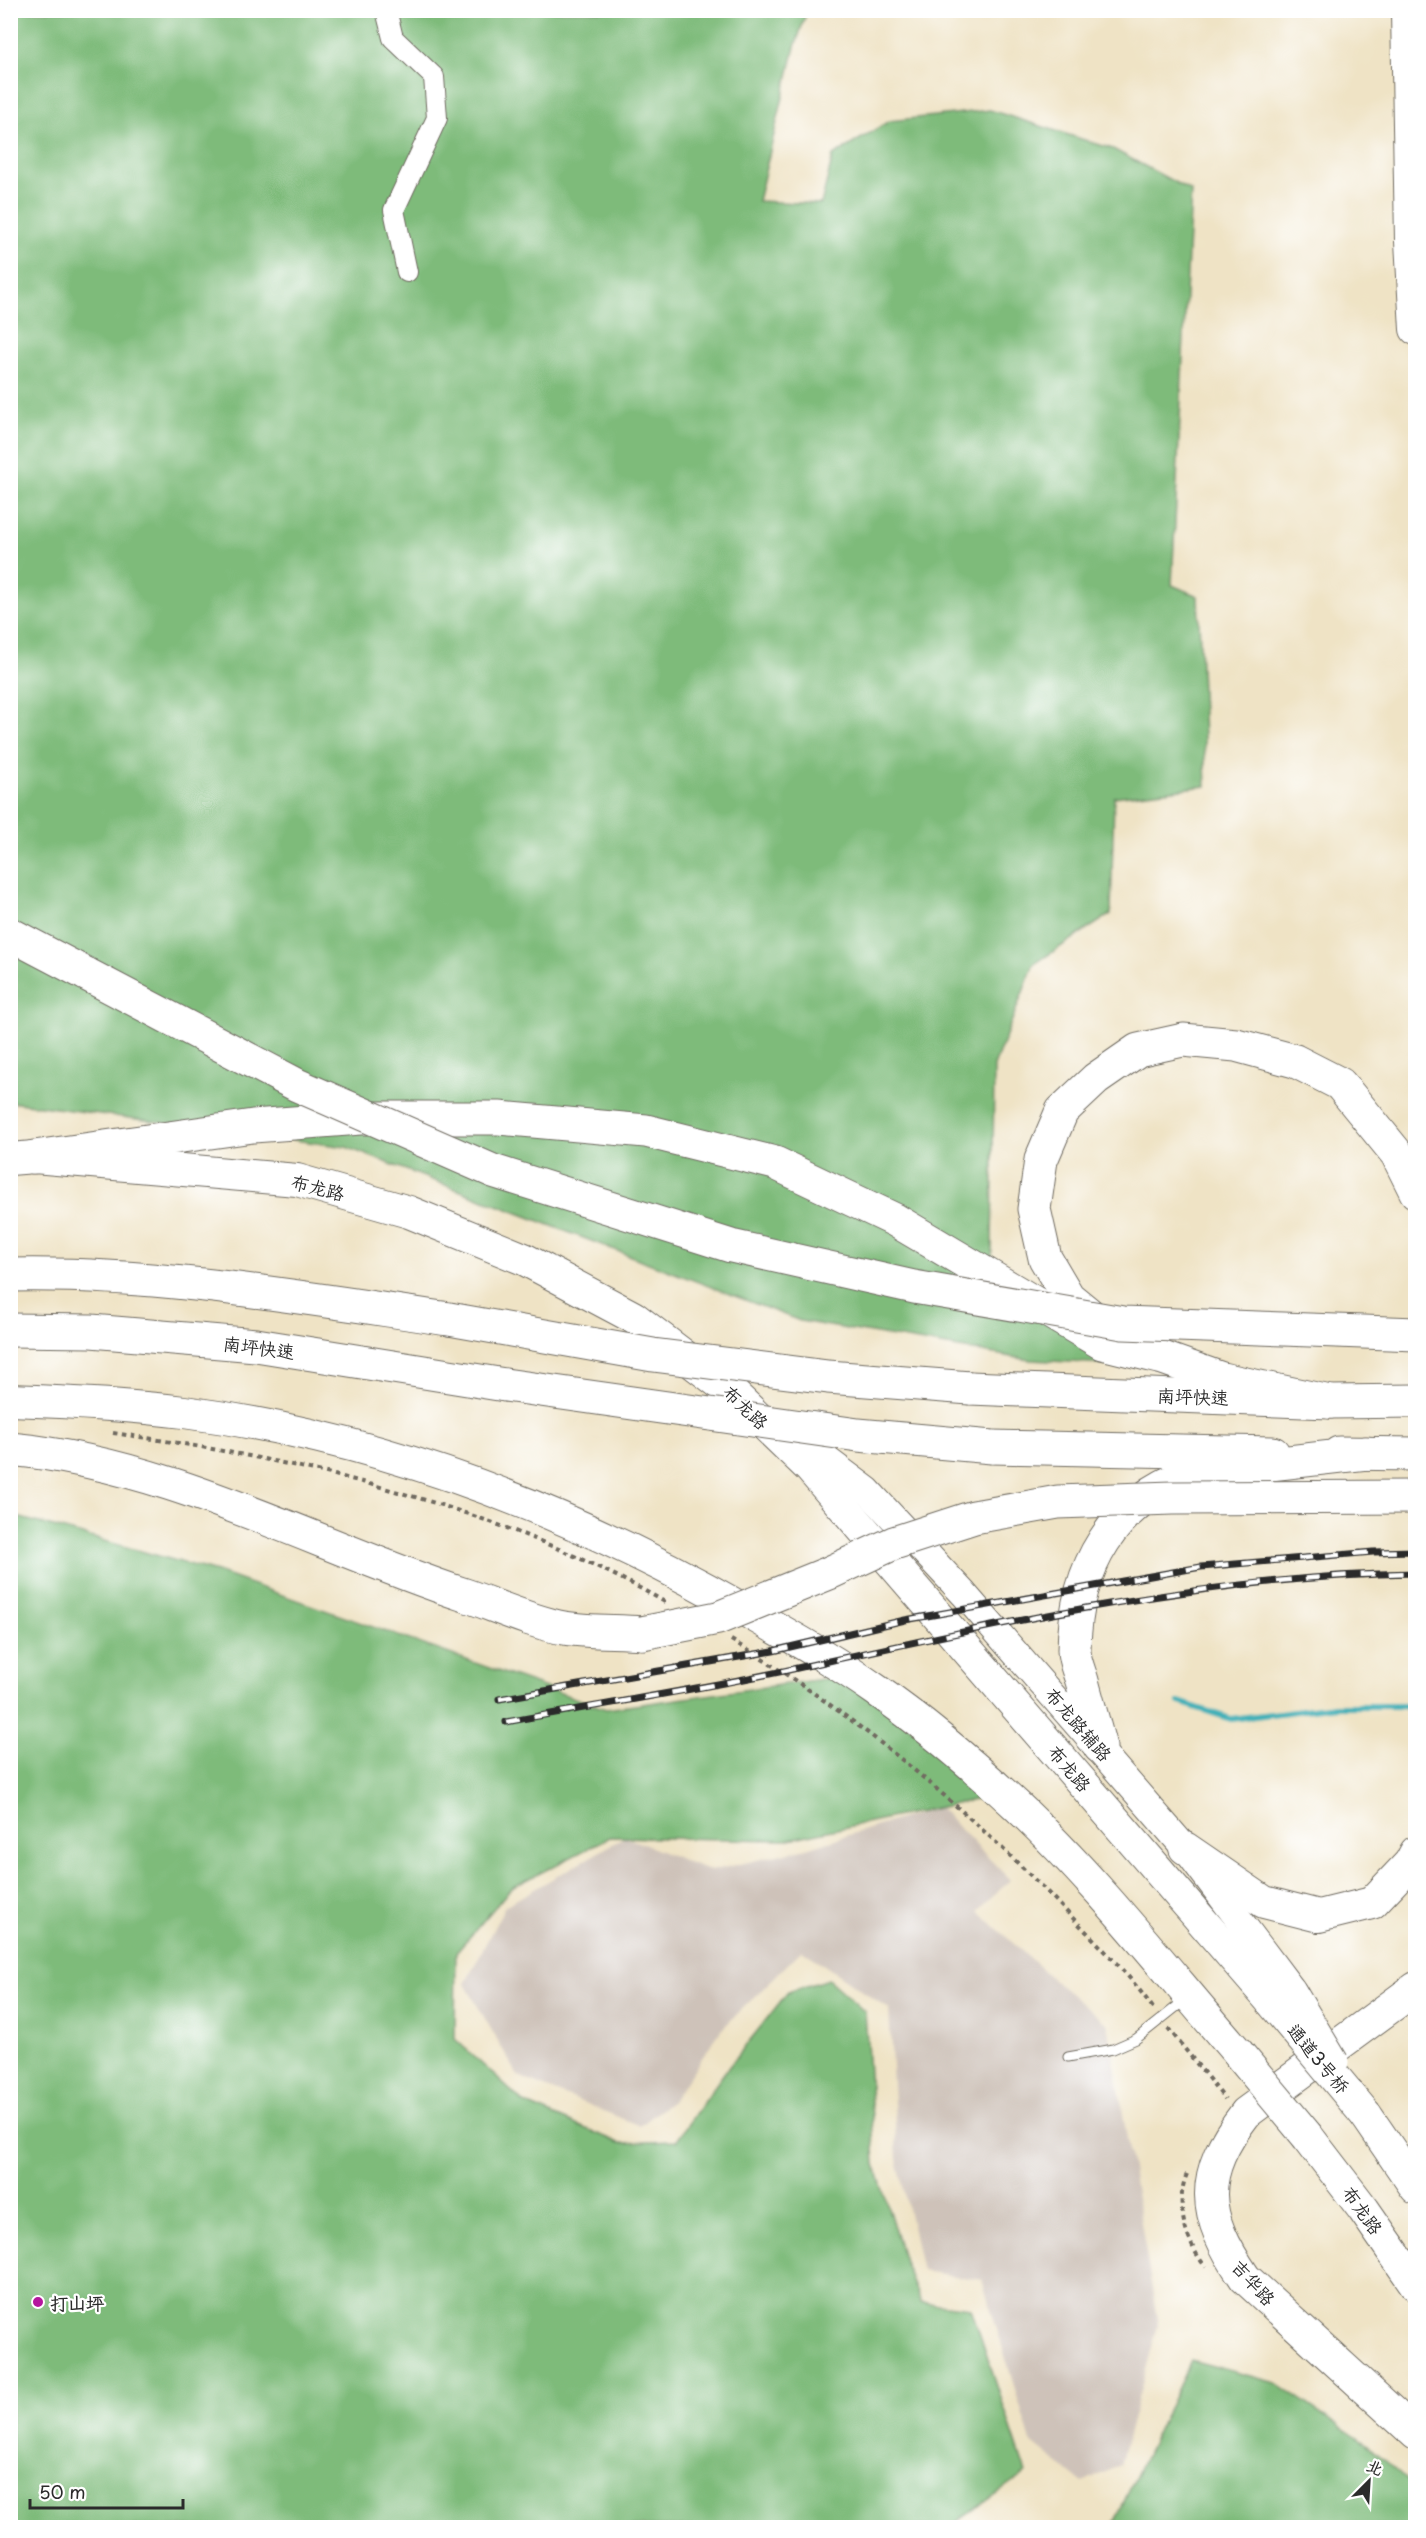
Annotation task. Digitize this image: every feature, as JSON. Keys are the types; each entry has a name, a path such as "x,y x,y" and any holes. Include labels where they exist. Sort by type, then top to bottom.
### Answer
{"highway":[{"path":"10,934 297,1085 493,1171 731,1246 914,1287 1123,1323 1416,1334"},
{"path":"1163,1358 1106,1329 1068,1298 1045,1258 1034,1209 1041,1160 1062,1111 1096,1079 1138,1050 1183,1040 1236,1046 1295,1061 1340,1084 1397,1154 1416,1192"},
{"path":"22,1158 253,1126 361,1118 499,1118 646,1131 775,1163 895,1220 1102,1343 1163,1358 1222,1379 1330,1402"},
{"name":"南坪快速","path":"10,1275 80,1274 237,1289 448,1319 653,1355 828,1377 970,1388 1330,1402 1416,1401"},
{"name":"南坪快速","path":"10,1330 91,1331 256,1345 858,1435 992,1447 1147,1452 1367,1453"},
{"path":"10,1449 52,1453 106,1464 178,1487 273,1520 423,1582 563,1628 642,1633 718,1618 829,1574 894,1543 974,1517 1058,1502 1172,1498 1416,1497"},
{"path":"1100,1748 1074,1651 1084,1579 1108,1531 1126,1513 1168,1481 1193,1473 1367,1453 1416,1454"}],"main road":[{"path":"1407,10 1416,329"},
{"name":"布龙路","path":"22,1158 297,1180 409,1212 524,1259 633,1317 729,1390 810,1468 1282,1996"},
{"name":"布龙路辅路","path":"729,1390 818,1451 867,1490 964,1594 1185,1848 1282,1996"},
{"path":"10,1400 184,1412 310,1436 429,1468 539,1507 667,1566 876,1689 950,1747 1017,1806 1058,1848 1189,1997"},
{"path":"1185,1848 1264,1902 1319,1916 1372,1903 1410,1863 1416,1852"},
{"name":"吉华路","path":"1411,1994 1246,2113 1228,2136 1217,2158 1211,2176 1211,2195 1215,2223 1225,2249 1245,2278 1416,2434"},
{"name":"通道3号桥","path":"1282,1996 1416,2188"},
{"name":"布龙路","path":"1189,1997 1238,2052 1308,2138 1364,2210 1416,2285"}],"street":[{"path":"386,10 393,38 435,77 437,118 394,210 407,272"}],"lane":[{"path":"1068,2057 1113,2049 1136,2039 1189,1997"}],"shaded area":[{"path":"939,1807 1010,1880 978,1911 1050,1977 1108,2024 1158,2325 1120,2465 1083,2483 1031,2442 982,2280 922,2271 897,2159 889,2009 802,1950 722,2029 672,2101 640,2126 518,2076 465,1984 505,1906 625,1837 711,1871 807,1848"}],"green space":[{"path":"11,11 807,11 795,47 758,201 821,204 833,156 889,121 990,110 1113,149 1191,191 1172,585 1198,596 1206,786 1114,797 1111,914 1034,964 994,1066 992,1256 1125,1365 1030,1360 800,1321 346,1147 11,1102"},
{"path":"21,1518 217,1572 606,1709 851,1675 993,1796 785,1840 610,1837 511,1888 456,1953 455,2039 524,2103 620,2143 676,2141 724,2073 788,1992 828,1979 865,2012 875,2164 904,2261 921,2302 971,2308 1026,2473 950,2527 11,2527 10,1519"},
{"path":"1191,2360 1276,2383 1368,2445 1415,2487 1415,2527 1112,2527"}],"waterway":[{"path":"1179,1702 1231,1719 1336,1706 1416,1706"}],"railway":[{"path":"499,1699 773,1651 905,1620 1201,1567 1373,1552 1416,1551"},
{"path":"506,1722 745,1679 1095,1606 1255,1583 1335,1576 1416,1573"}],"place":[{"name":"打山坪","path":"38,2302"}]}
